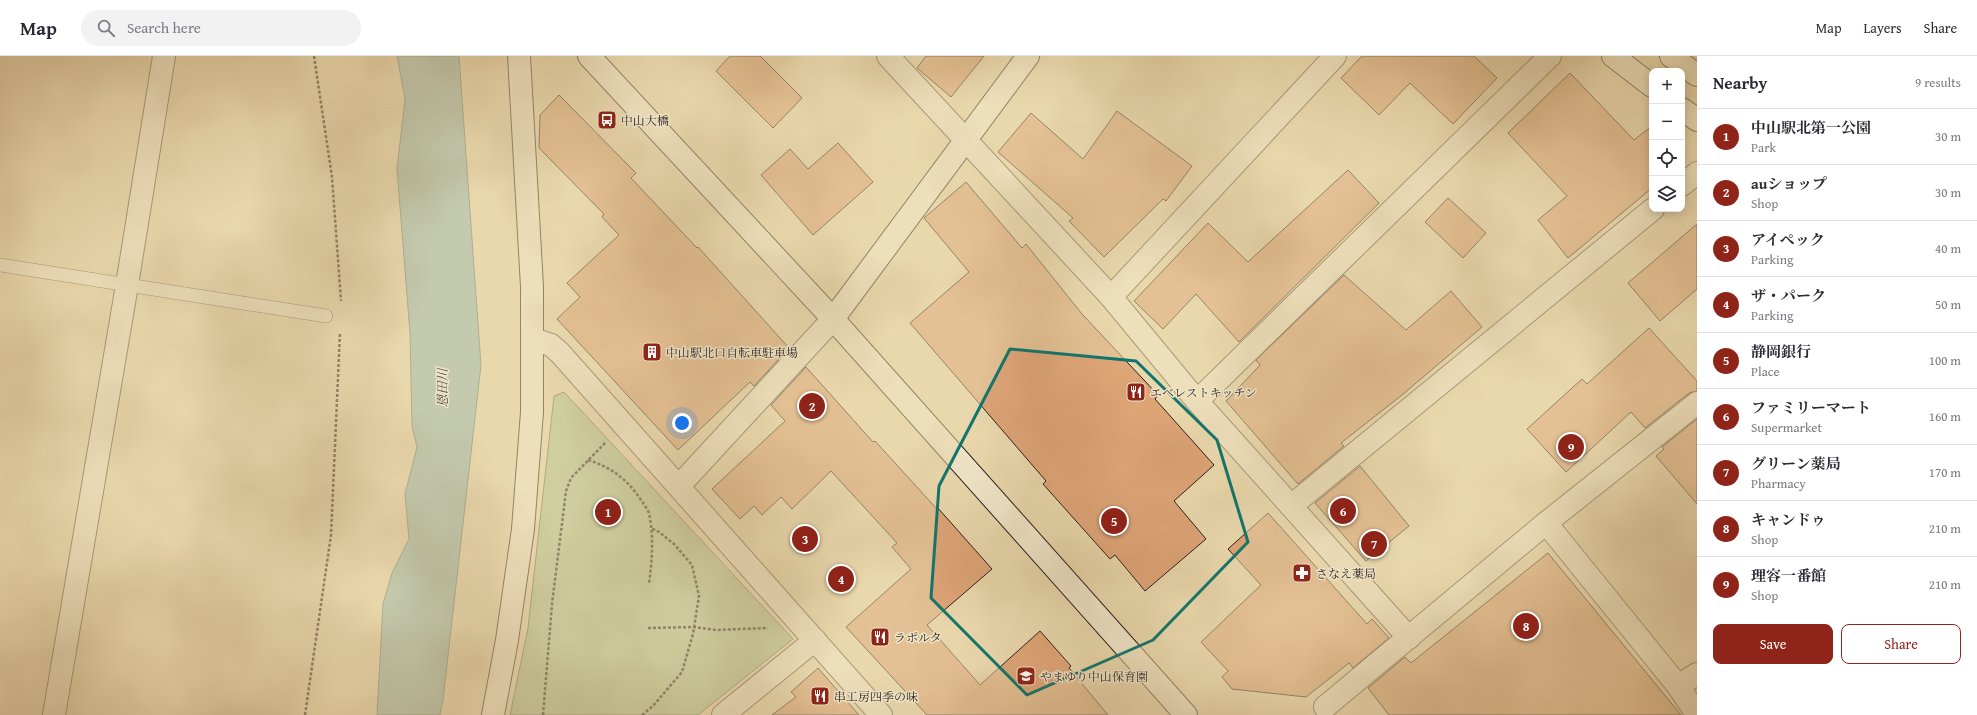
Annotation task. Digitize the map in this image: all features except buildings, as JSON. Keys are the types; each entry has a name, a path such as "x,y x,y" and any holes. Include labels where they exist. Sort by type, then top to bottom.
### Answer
{"street":[{"path":"54,715 127,285 164,56"},
{"path":"493,715 507,640 523,529 532,412 533,338 519,56"},
{"path":"588,56 628,96 833,319 1186,715"},
{"path":"888,56 1111,298 1197,401 1291,506 1401,645"},
{"path":"679,486 833,319 1028,56"},
{"path":"1111,298 1335,56"},
{"path":"1197,401 1550,56"},
{"path":"1613,56 1649,84"},
{"path":"1670,56 1697,75"},
{"path":"1685,183 1697,173"},
{"path":"1291,506 1649,212"},
{"path":"533,338 551,345 560,352 881,715"},
{"path":"1325,707 1546,523 1697,403"},
{"path":"1546,523 1678,686 1697,714"},
{"path":"723,715 809,633"},
{"path":"1678,686 1697,674"}],"lane":[{"path":"0,266 326,316"}],"path":[{"path":"314,56 332,177 341,304"},
{"path":"305,715 331,535 341,325"},
{"path":"543,715 552,604 566,491 571,478 624,425"},
{"path":"588,460 618,473 634,489 648,511 653,556 649,584"},
{"path":"642,715 653,706 682,672 694,627 699,596 692,565 674,544 659,532 651,528"},
{"path":"648,628 694,627 716,630 809,633"}],"highlighted area":[{"path":"1010,349 1136,361 1217,440 1248,542 1153,640 1027,695 931,598 939,486"}],"green space":[{"path":"564,392 793,639 698,715 510,715 528,628 554,396"}],"water":[{"name":"恩田川","path":"397,56 459,56 481,365 443,700 440,715 377,715 383,604 392,573 409,539 405,494 417,447 412,426 410,333 397,169 405,99"}],"place":[{"name":"中山大橋","path":"607,120"},
{"name":"中山駅北口自転車駐車場","path":"652,352"},
{"name":"エベレストキッチン","path":"1136,392"},
{"name":"auショップ","path":"812,406"},
{"name":"理容一番館","path":"1571,447"},
{"name":"ファミリーマート","path":"1343,511"},
{"name":"中山駅北第一公園","path":"608,512"},
{"name":"静岡銀行","path":"1114,521"},
{"name":"アイペック","path":"805,539"},
{"name":"グリーン薬局","path":"1374,544"},
{"name":"さなえ薬局","path":"1302,573"},
{"name":"ザ・パーク","path":"841,579"},
{"name":"キャンドゥ","path":"1526,626"},
{"name":"ラポルタ","path":"880,637"},
{"name":"やまゆり中山保育園","path":"1026,676"},
{"name":"串工房四季の味","path":"820,696"}]}
